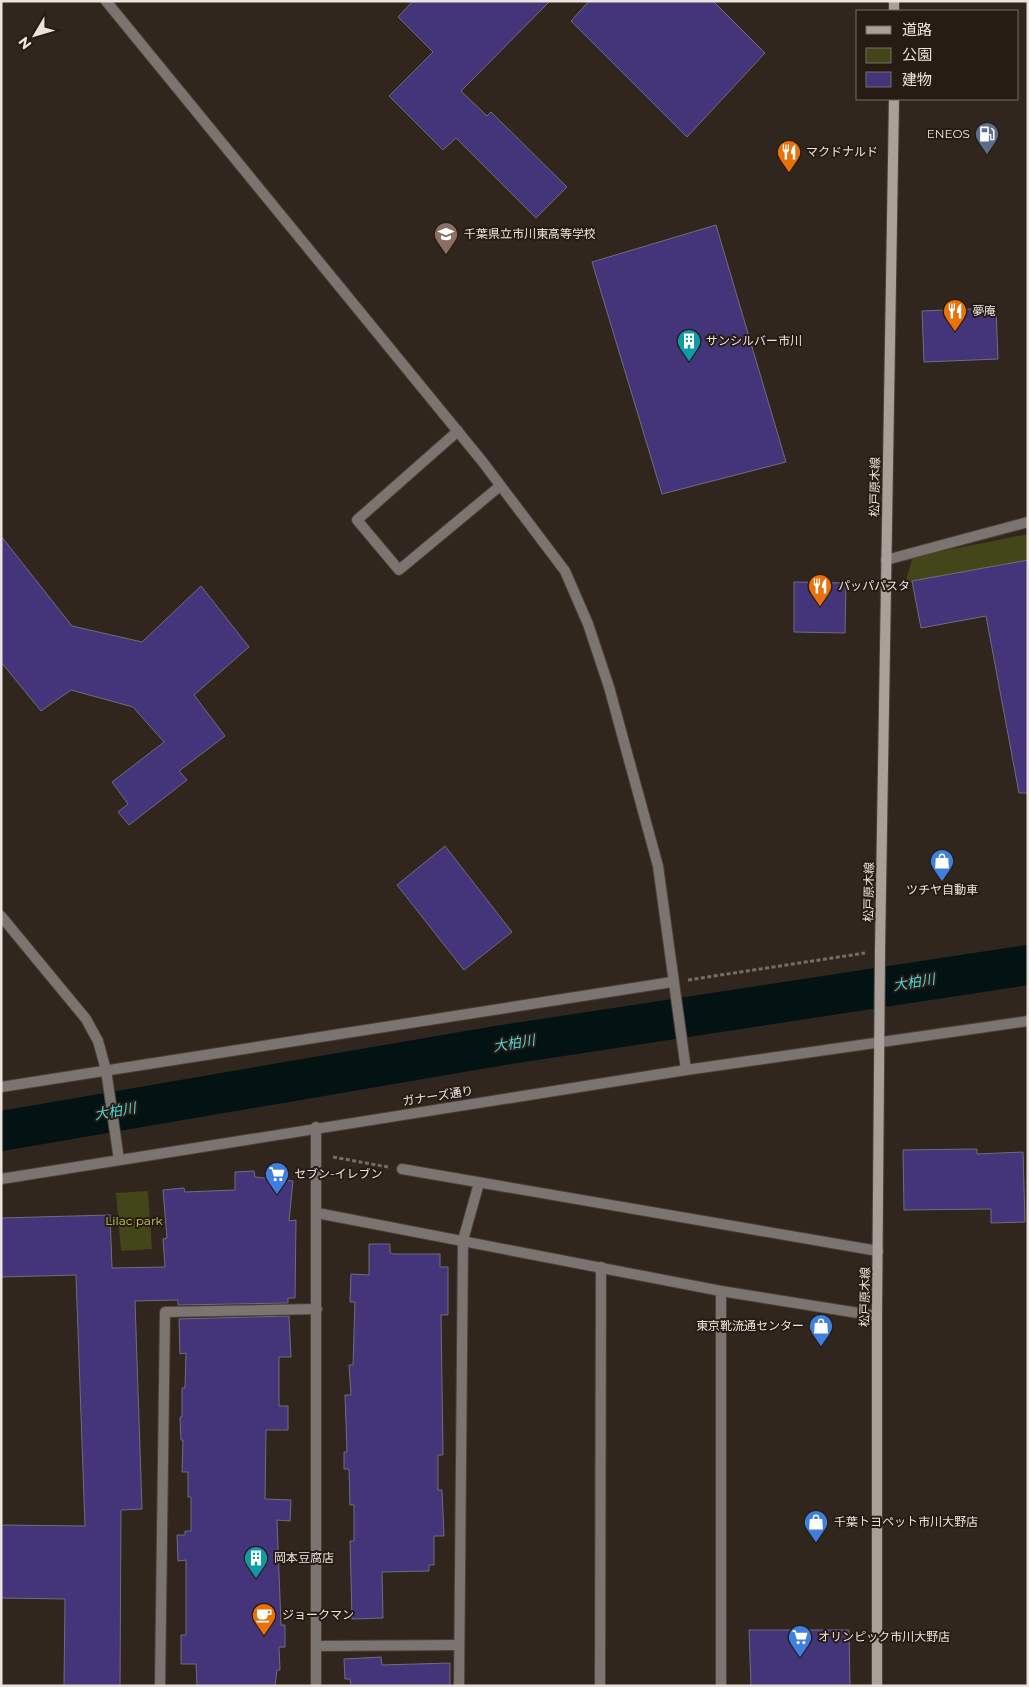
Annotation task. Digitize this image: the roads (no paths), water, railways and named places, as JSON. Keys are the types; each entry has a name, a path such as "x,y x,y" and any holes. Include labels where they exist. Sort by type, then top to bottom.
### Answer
{"main road":[{"name":"松戸原木線","path":"877,1686 876,1316 894,100"}],"street":[{"path":"106,1 458,431 565,571 588,624 609,687 658,866 672,982 686,1070"},
{"path":"458,431 356,520 399,570 500,486"},
{"path":"886,560 1028,522"},
{"path":"1,916 86,1018 98,1041 106,1070 119,1160"},
{"path":"1,1087 672,982"},
{"name":"ガナーズ通り","path":"1,1179 316,1127 686,1070 1028,1021"},
{"path":"316,1127 316,1686"},
{"path":"402,1169 878,1251"},
{"path":"459,1686 463,1240 479,1183"},
{"path":"317,1214 601,1266 721,1291 876,1316"},
{"path":"600,1686 601,1266"},
{"path":"721,1291 721,1686"},
{"path":"160,1686 165,1312 317,1310"},
{"path":"316,1646 458,1644"}],"waterway":[{"name":"大柏川","path":"1,1131 503,1045 1028,965"}],"place":[{"name":"ENEOS","path":"987,155"},
{"name":"マクドナルド","path":"789,173"},
{"name":"千葉県立市川東高等学校","path":"446,255"},
{"name":"夢庵","path":"955,332"},
{"name":"サンシルバー市川","path":"689,362"},
{"name":"パッパパスタ","path":"820,607"},
{"name":"ツチヤ自動車","path":"942,882"},
{"name":"セブン-イレブン","path":"277,1195"},
{"name":"東京靴流通センター","path":"821,1347"},
{"name":"千葉トヨペット市川大野店","path":"816,1543"},
{"name":"岡本豆腐店","path":"256,1579"},
{"name":"ジョークマン","path":"264,1636"},
{"name":"オリンピック市川大野店","path":"800,1658"}],"park label":[{"name":"Lilac park","path":"134,1221"}]}
